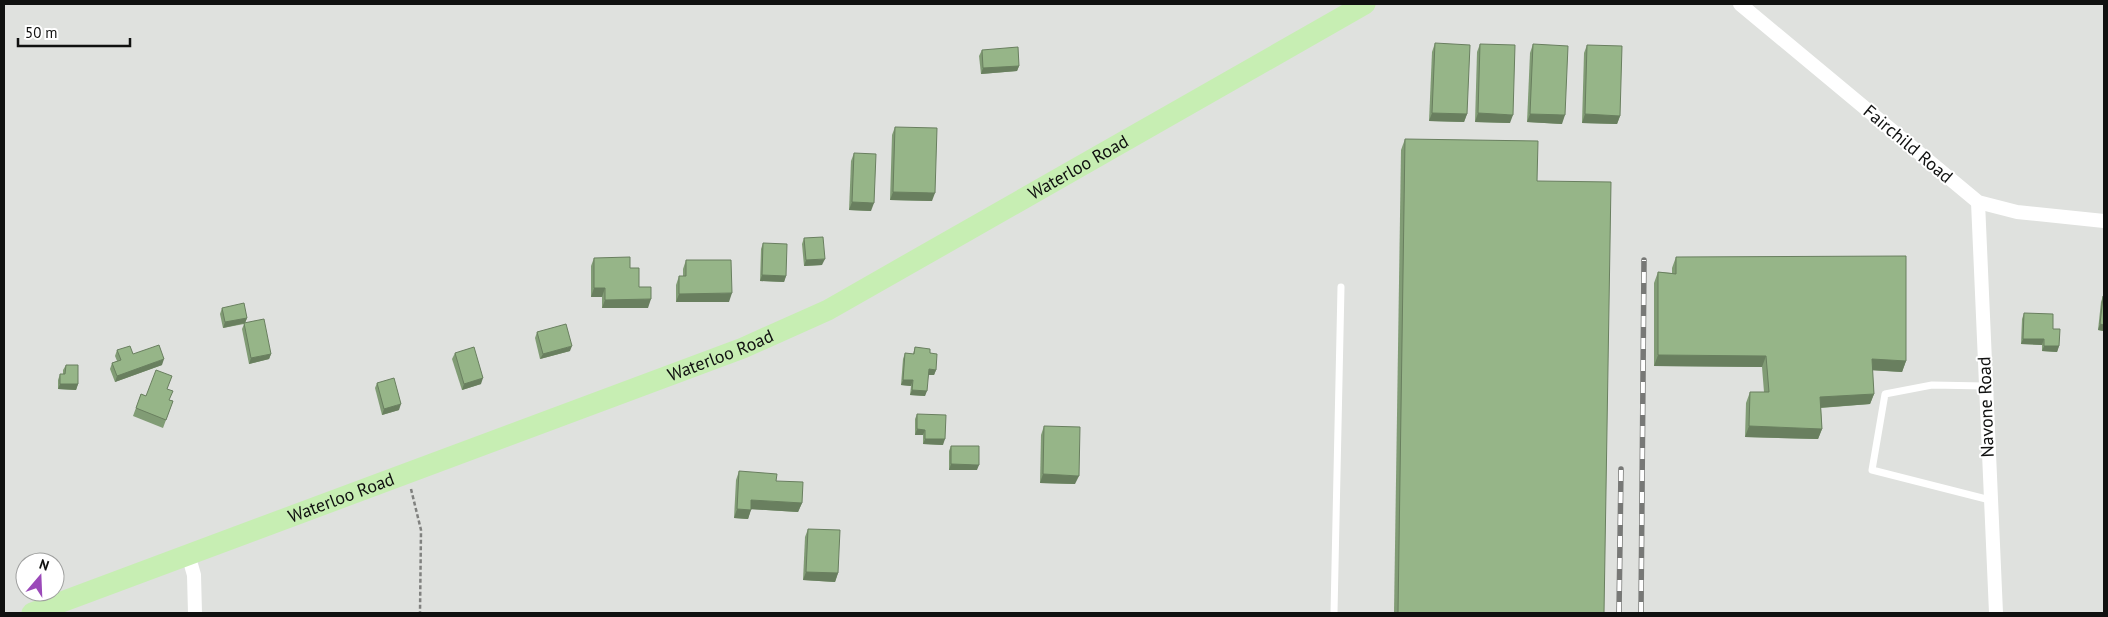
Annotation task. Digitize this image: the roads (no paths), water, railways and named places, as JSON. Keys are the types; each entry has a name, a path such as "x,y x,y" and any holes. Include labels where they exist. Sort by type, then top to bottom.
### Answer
{"main road":[{"name":"Waterloo Road","path":"32,613 743,348 828,310 1365,4"}],"street":[{"name":"Fairchild Road","path":"1740,4 1978,202 2017,212 2104,221"},
{"name":"Navone Road","path":"1978,202 1996,613"},
{"path":"188,554 194,575 195,613"}],"lane":[{"path":"1334,613 1341,287"},
{"path":"1985,386 1932,385 1885,394 1872,470 1990,500"}],"railway":[{"path":"1641,613 1644,260"},
{"path":"1619,613 1621,469"}]}
